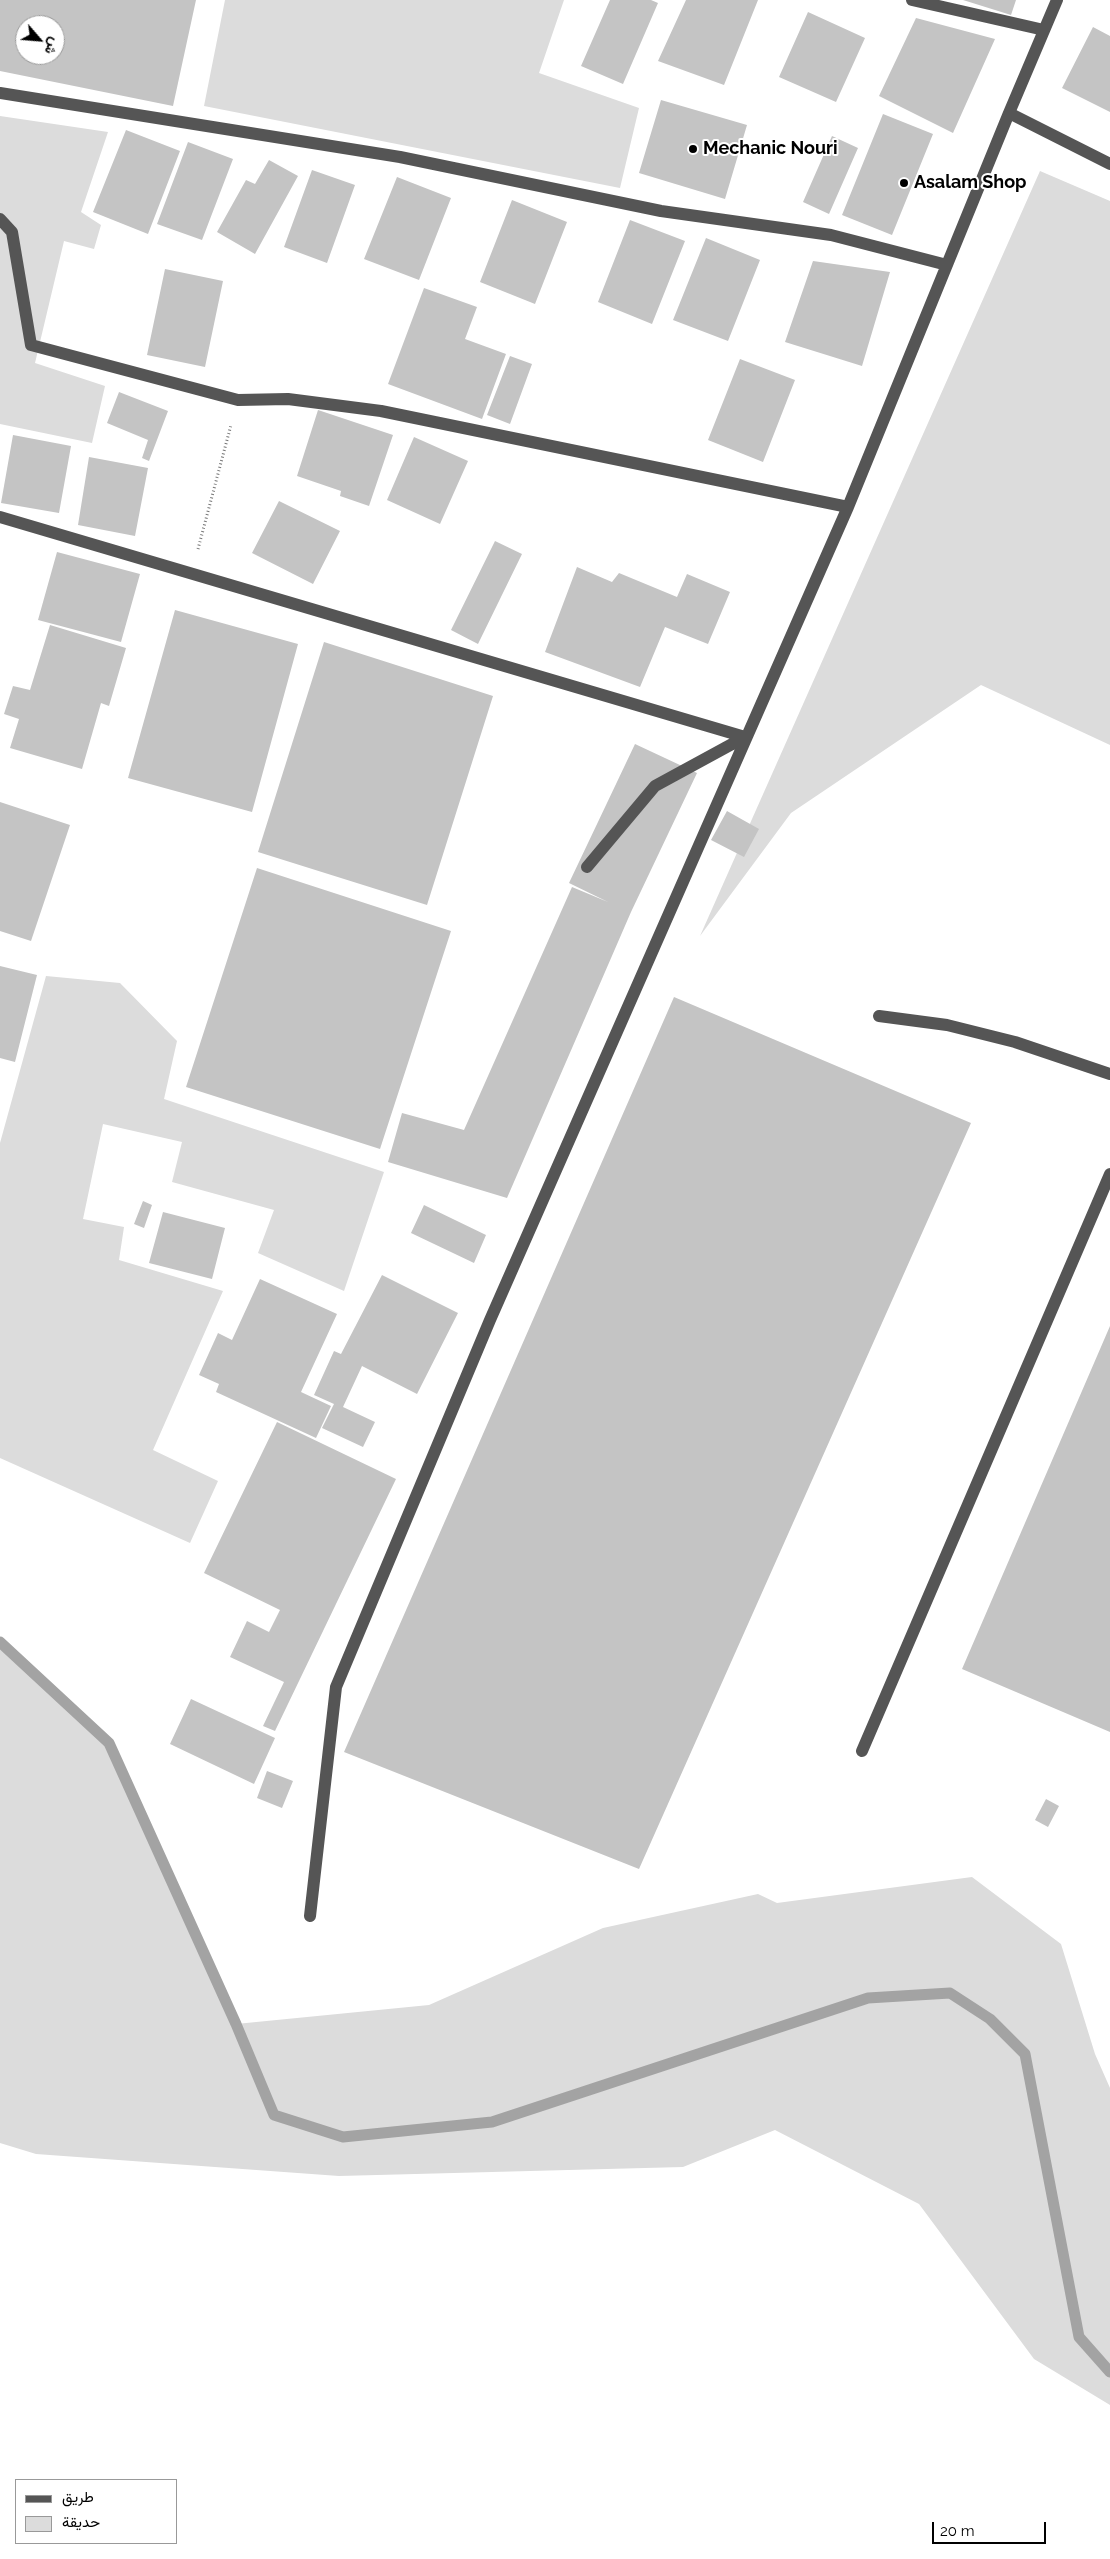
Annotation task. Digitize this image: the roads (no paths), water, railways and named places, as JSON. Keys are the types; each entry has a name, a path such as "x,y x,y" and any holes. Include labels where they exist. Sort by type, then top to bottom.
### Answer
{"street":[{"path":"912,0 1044,30"},
{"path":"310,1916 336,1686 494,1311 745,737 848,507 1057,0"},
{"path":"0,93 400,157 661,211 831,236 947,265"},
{"path":"1009,113 1110,164"},
{"path":"0,219 12,232 31,345 238,400 288,399 381,411 848,507"},
{"path":"0,517 745,737"},
{"path":"587,867 655,786 745,737"},
{"path":"879,1016 946,1025 1006,1040 1110,1074"},
{"path":"862,1751 1110,1174"}],"waterway":[{"path":"0,1642 109,1743 236,2024 274,2115 343,2137 492,2122 868,1998 950,1993 990,2019 1025,2054 1079,2337 1110,2372"}],"place":[{"name":"Mechanic Nouri","path":"693,149"},
{"name":"Asalam Shop","path":"904,183"}]}
